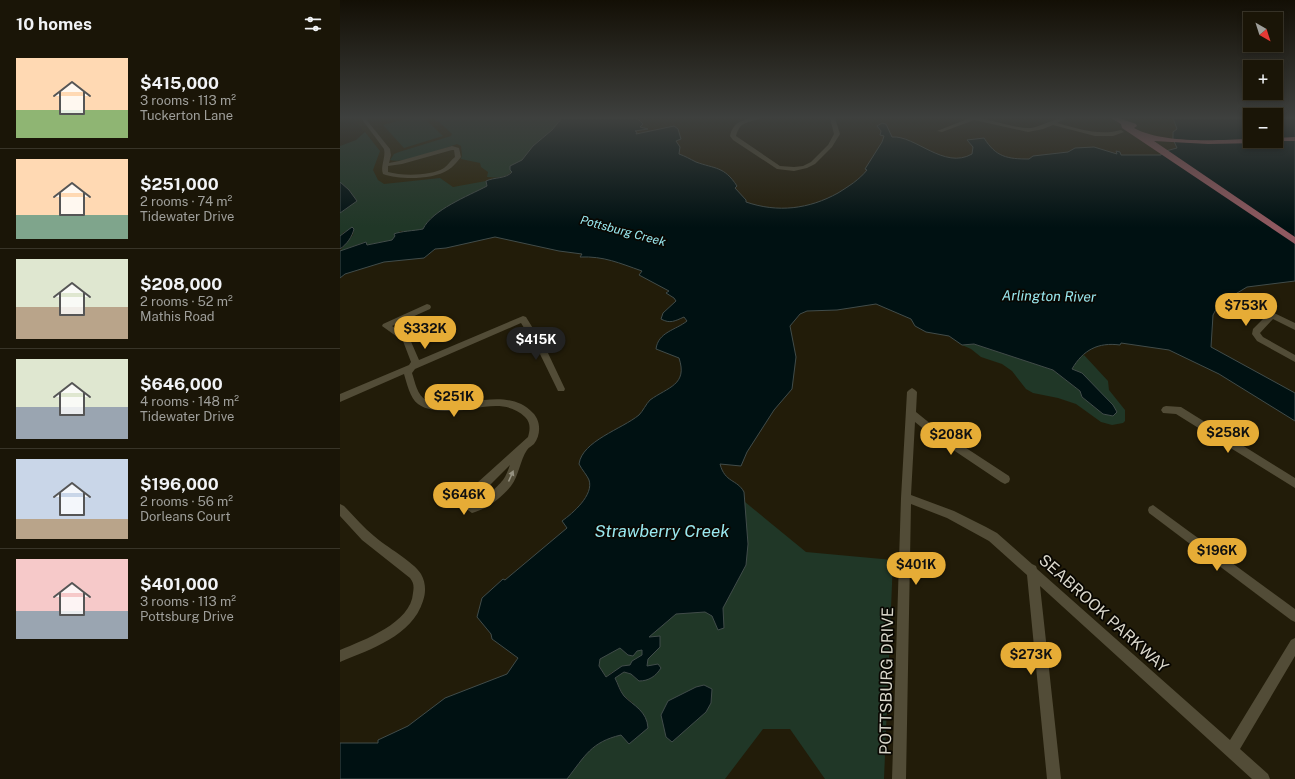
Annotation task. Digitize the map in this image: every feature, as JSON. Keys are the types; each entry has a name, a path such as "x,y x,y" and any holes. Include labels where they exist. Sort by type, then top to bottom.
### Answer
{"main road":[{"path":"1174,154 1295,241"},
{"path":"1175,154 1295,235"}],"street":[{"path":"387,154 385,173 391,176 404,177 445,169 456,160 458,154"},
{"path":"385,165 400,163 430,154"},
{"path":"757,154 779,168 794,169 810,165 821,154"},
{"path":"427,308 386,326 406,339 415,362 408,373 415,393 422,402 433,407 449,408 496,403 511,404 521,407 534,421 535,430 532,440 471,495 466,503 472,508 480,506 508,482 522,450"},
{"path":"1295,327 1272,315 1256,331 1256,334 1260,339 1295,359"},
{"path":"340,398 518,321 525,320 529,331 533,334 561,389"},
{"name":"POTTSBURG DRIVE","path":"899,779 906,498 912,392"},
{"path":"1166,410 1178,410 1295,483"},
{"path":"911,414 1005,479"},
{"name":"SEABROOK PARKWAY","path":"906,498 931,505 964,520 993,537 1032,570 1263,779"},
{"path":"340,509 368,538 417,578 420,588 418,600 414,610 391,632 340,656"},
{"path":"1153,510 1295,616"},
{"path":"1032,570 1056,777"},
{"path":"1231,751 1295,644"}],"shaded area":[{"path":"362,154 522,154 487,186 349,190 340,182"}],"green space":[{"path":"340,154 379,154 373,170 378,180 384,184 440,178 453,187 486,181 487,186 442,210 428,222 423,229 409,232 400,231 392,240 366,245 365,242 340,251 353,235 354,229 344,232 340,236 340,213 357,201 349,190 340,182"},
{"path":"394,154 426,154 405,160 390,160"},
{"path":"526,154 522,160 510,166 512,171 510,173 497,177 487,177 488,172 481,167 480,163 461,159 462,155"},
{"path":"974,344 1053,370 1080,391 1082,397 1103,414 1113,416 1082,373 1072,369 1076,361 1084,355 1108,381 1109,390 1125,410 1125,421 1123,423 1112,425 1101,422 1076,404 1058,398 1033,393 1026,389 1012,371 1002,364 981,357 971,349 962,345"},
{"path":"745,502 806,552 893,560 884,779 825,779 790,729 763,729 725,779 535,779 633,703 623,695 615,678 624,672 631,674 639,681 647,666 612,672 606,677 599,666 600,659","holes":["711,703 666,737 665,728"]}],"water":[{"path":"526,154 680,154 696,162 723,171 737,186 735,188 746,200 746,202 770,207 793,208 816,203 838,193 864,174 867,170 865,169 874,154 938,154 951,158 961,158 971,154 1000,154 1014,158 1029,159 1033,156 1047,154 1295,154 1295,281 1247,287 1219,304 1213,315 1211,347 1295,393 1295,421 1219,374 1169,350 1121,343 1120,345 1112,344 1098,346 1086,352 1076,362 1072,369 1082,373 1113,405 1117,412 1113,416 1103,414 1082,397 1080,391 1053,370 974,344 962,345 949,336 926,332 915,326 911,319 876,304 837,310 807,311 800,314 790,326 796,357 792,389 774,410 747,452 741,466 720,464 725,475 738,485 744,492 748,544 746,565 723,608 724,628 718,630 712,616 705,612 676,614 649,637 660,636 660,647 648,659 647,666 658,664 661,668 657,673 652,678 643,681 639,681 631,674 624,672 615,678 624,696 643,713 648,728 629,744 621,735 595,746 584,757 567,779 340,779 340,743 378,743 378,740 408,726 445,698 507,674 518,658 492,639 491,634 477,617 482,598 503,579 505,580 567,528 562,521 582,503 590,486 587,476 579,464 587,449 604,436 639,415 650,400 675,384 679,380 681,374 679,358 656,349 657,343 664,335 687,321 684,317 670,322 661,319 663,313 676,301 666,293 669,291 639,275 642,271 611,261 580,257 582,254 559,251 495,237 435,249 424,258 384,262 345,274 340,278 340,251 366,242 367,245 392,240 395,236 394,234 397,233 423,229 434,216 442,210 487,186 486,181 503,177 512,172 510,170 510,166 522,160","holes":["620,648 628,655 633,656 637,651 642,650 642,655 632,661 630,665 622,666 606,677 599,666 600,659"]},
{"path":"340,182 349,190 357,201 340,213"},
{"path":"352,227 354,229 351,238 340,249 340,236"},
{"path":"704,685 712,689 711,703 706,712 672,742 666,737 661,715 668,701 696,687"}],"water label":[{"name":"Pottsburg Creek","path":"623,231"},
{"name":"Arlington River","path":"1049,296"},
{"name":"Strawberry Creek","path":"662,531"}]}
